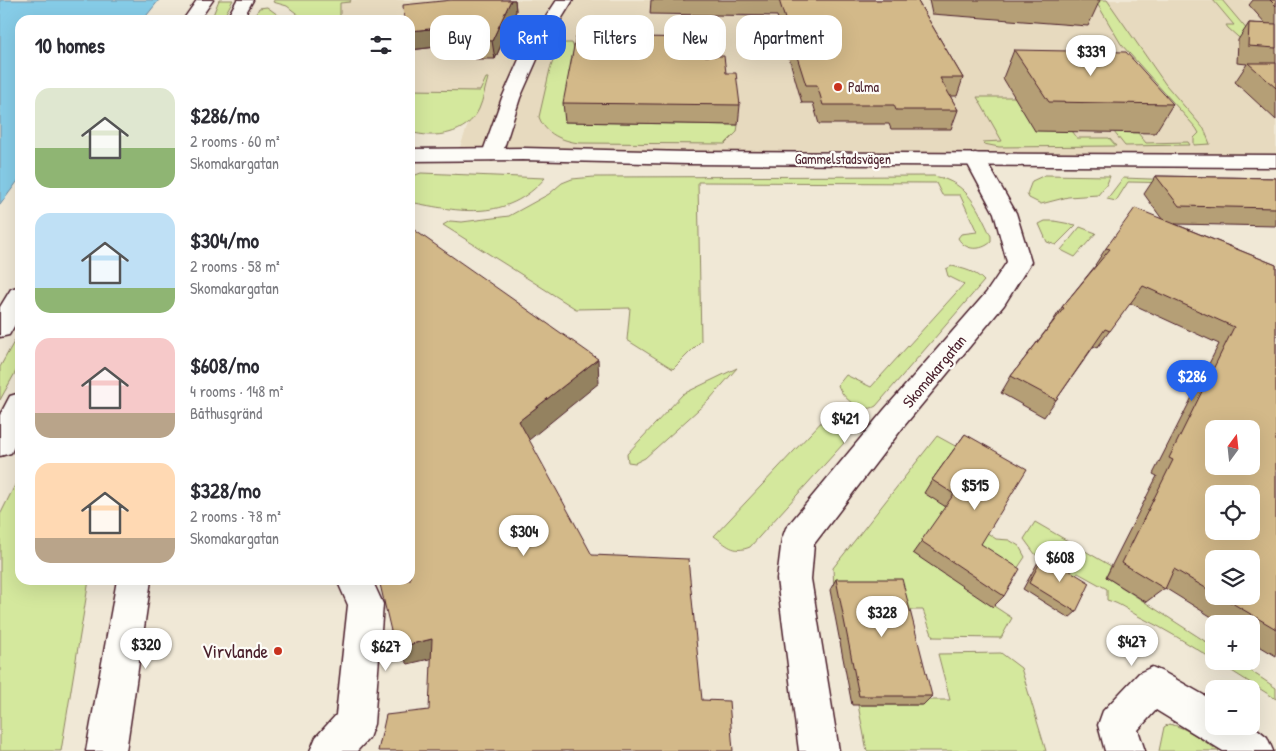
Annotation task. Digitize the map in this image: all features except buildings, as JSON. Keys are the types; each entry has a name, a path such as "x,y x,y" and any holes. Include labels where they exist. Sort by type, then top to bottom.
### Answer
{"street":[{"path":"194,15 205,0"},
{"path":"237,15 245,0"},
{"path":"492,154 530,55 565,0"},
{"name":"Gammelstadsvägen","path":"415,155 1276,161"},
{"name":"Skomakargatan","path":"819,751 794,579 798,539 894,418 995,299 1019,262 1005,213 975,160"},
{"path":"0,328 15,303"},
{"path":"0,444 15,414"},
{"path":"106,751 133,585"},
{"path":"330,751 355,724 366,604 356,585"},
{"path":"1125,751 1117,725 1152,686 1205,718"},
{"path":"1233,735 1253,751"}],"shaded area":[{"path":"339,0 1276,0 1276,161 458,153 479,93 415,92 415,15 338,15"}],"green space":[{"path":"219,0 233,0 225,15 213,15"},
{"path":"274,0 351,0 350,2 340,3 340,15 299,15 287,6 273,2"},
{"path":"1095,0 1107,0 1166,85 1204,129 1210,144 1194,145 1194,138 1199,133 1196,128 1121,44"},
{"path":"1213,0 1222,0 1259,44 1276,71 1228,28 1226,25 1234,25"},
{"path":"267,7 278,15 256,15 259,8"},
{"path":"566,43 572,43 576,53 576,60 565,122 738,125 737,132 725,144 579,143 555,136 546,128 539,117 553,60 566,60"},
{"path":"486,78 488,78 479,109 467,125 458,130 439,135 415,133 415,90 480,91"},
{"path":"977,97 1014,97 1073,132 1077,138 1109,138 1116,146 999,147 984,144 982,142 1002,141"},
{"path":"1114,132 1138,133 1146,143 1188,142 1190,145 1125,146"},
{"path":"421,173 545,178 530,192 515,202 499,208 465,210 447,209 415,203 415,175"},
{"path":"1045,175 1110,176 1107,184 1098,195 1068,197 1041,204 1029,198 1027,194 1032,181"},
{"path":"934,176 956,184 964,191 981,216 991,236 991,242 983,247 973,248 961,242 958,238 961,234 977,232 960,195 942,195 936,183 698,182 701,341 673,369 627,340 630,308 576,309 443,225 450,221 462,222 509,216 549,194 562,183 572,179 594,177"},
{"path":"1123,178 1177,180 1183,183 1128,182 1116,201 1107,199"},
{"path":"1045,221 1076,225 1056,245 1047,242 1039,224"},
{"path":"1080,227 1096,233 1075,257 1061,250"},
{"path":"952,266 965,269 984,281 876,406 865,408 853,404 840,390 838,385 846,375 871,387 964,284 948,276 946,269"},
{"path":"15,340 15,373 0,400 0,367"},
{"path":"737,368 709,400 645,458 635,463 628,462 627,454 683,394"},
{"path":"826,417 836,424 844,443 750,547 739,550 730,548 714,536"},
{"path":"937,436 957,447 986,532 996,539 1009,540 1019,546 1025,557 1009,581 914,553 1012,618 1001,638 933,637 923,610 899,610 834,590 833,568"},
{"path":"15,485 15,585 88,585 61,751 0,751 0,515"},
{"path":"1035,522 1111,566 1106,577 1205,641 1205,654 1167,631 1120,605 1107,600 1107,589 1078,573 1072,576 1035,554 1024,539"},
{"path":"1001,653 1021,668 1046,751 867,751 858,705 922,705 922,700 950,700 938,654"},
{"path":"1230,670 1249,670 1276,688 1276,699 1260,689 1260,680 1246,680"},
{"path":"1169,724 1189,731 1219,751 1159,751 1164,727"}],"water":[{"path":"0,0 159,0 147,15 15,15 15,185 0,205"}],"place":[{"name":"Palma","path":"838,87"},
{"name":"Virvlande","path":"278,651"}]}
